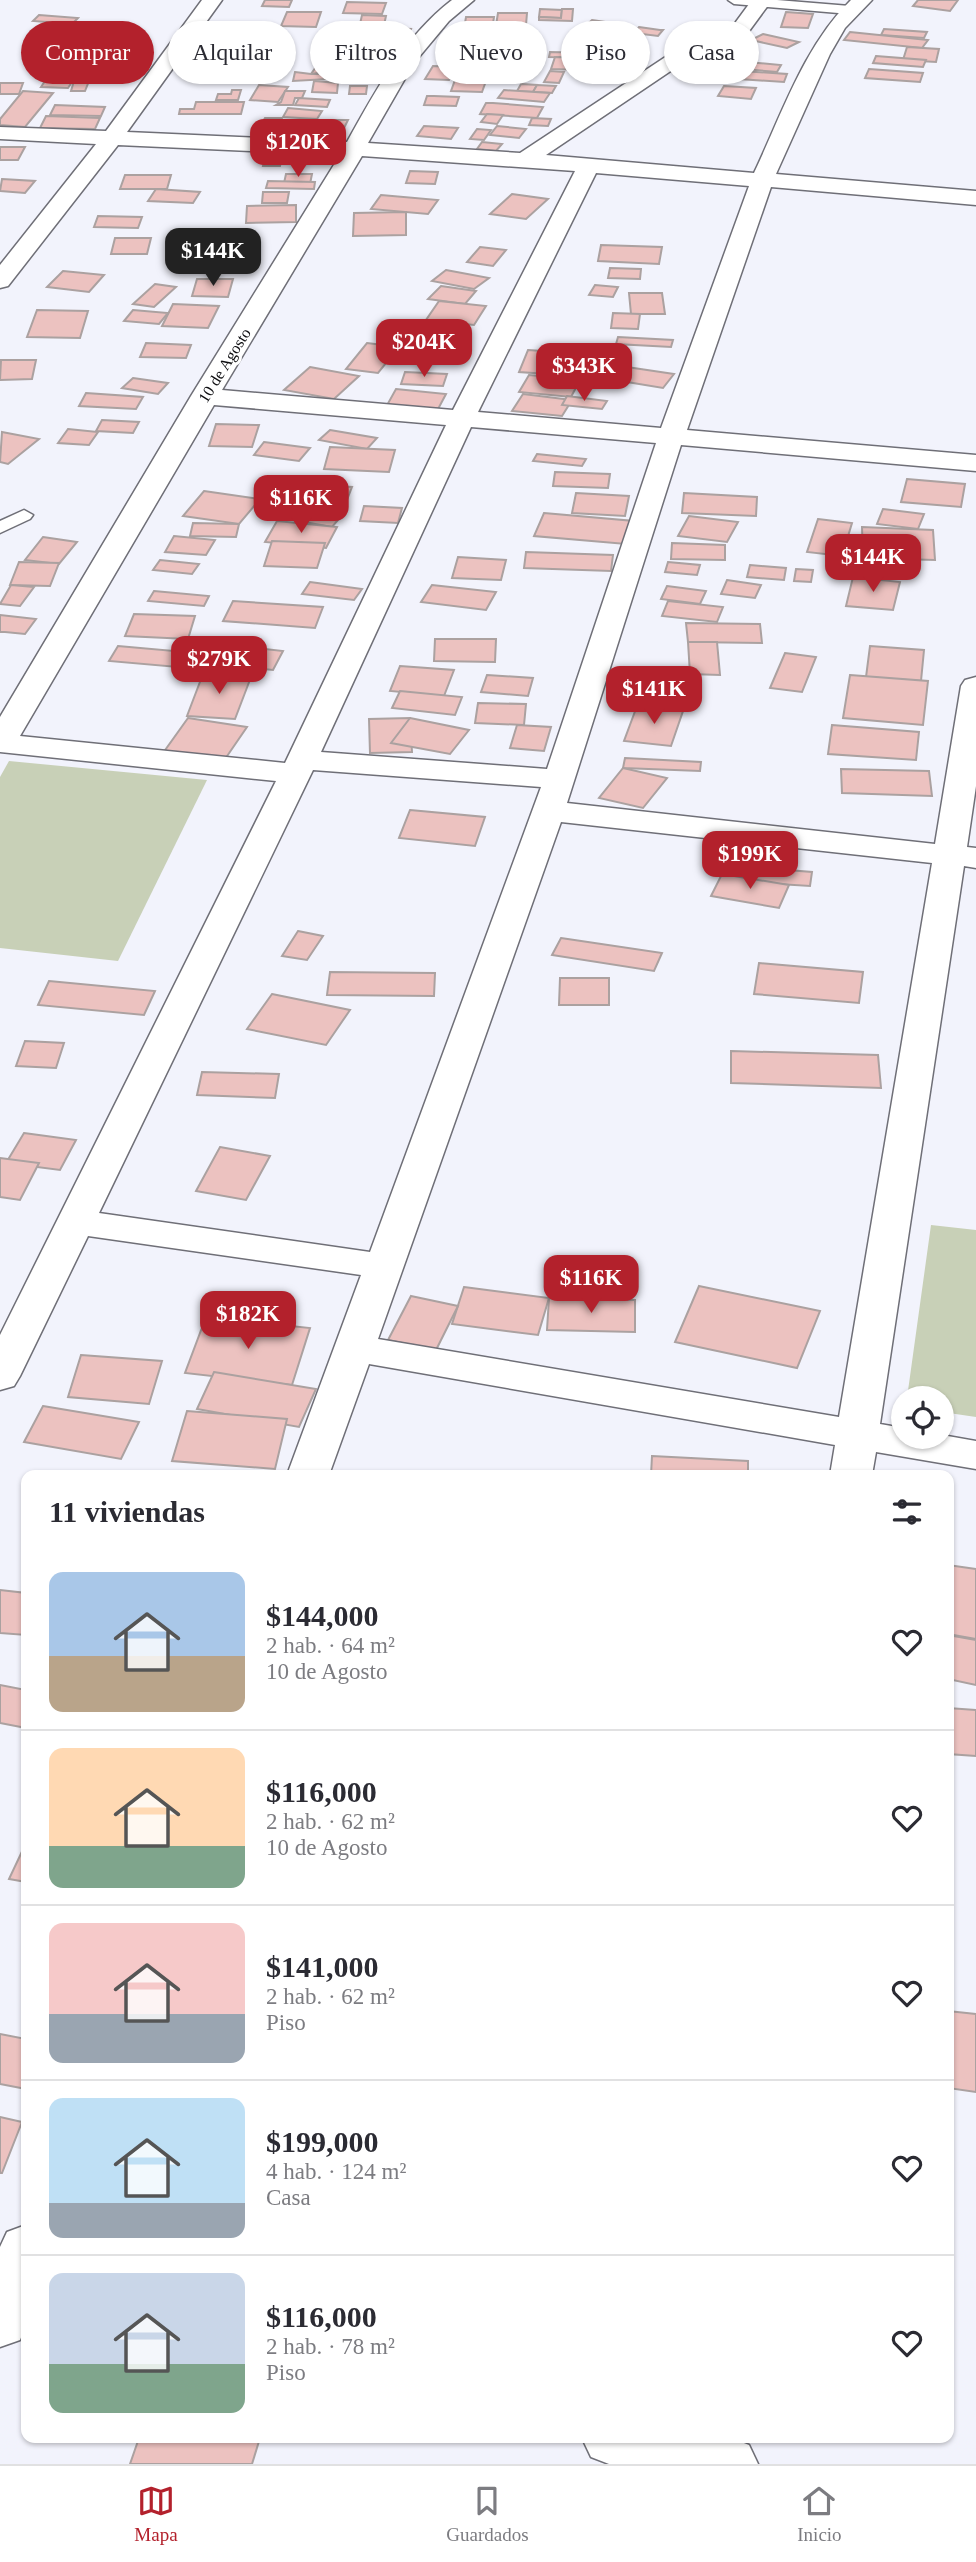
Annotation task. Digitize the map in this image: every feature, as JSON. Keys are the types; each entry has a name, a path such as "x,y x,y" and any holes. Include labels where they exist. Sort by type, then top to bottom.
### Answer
{"street":[{"path":"0,281 112,138 212,0"},
{"name":"10 de Agosto","path":"0,743 204,397 357,149 421,36 439,18 464,0"},
{"path":"524,160 677,58 737,34 761,1"},
{"path":"310,1470 549,811 671,437 762,180 820,54 856,5"},
{"path":"0,133 357,149 524,160 976,198"},
{"path":"0,1376 16,1307 77,1222 298,767 461,420 589,165"},
{"path":"204,397 976,463"},
{"path":"855,1456 962,857 976,686"},
{"path":"0,743 298,767 559,779"},
{"path":"549,811 962,857"},
{"path":"77,1222 384,1266"},
{"path":"354,1348 855,1456 976,1455"},
{"path":"8,2307 21,2265"},
{"path":"637,2443 699,2455"}],"lane":[{"path":"734,0 856,5"},
{"path":"0,528 24,515"}],"green space":[{"path":"9,761 207,780 118,961 0,948 0,777"},
{"path":"931,1225 976,1230 976,1417 954,1414 954,1386 909,1386"}],"building":[{"path":"265,0 292,0 289,7 262,6"},
{"path":"918,0 958,0 950,11 913,6"},
{"path":"347,2 386,3 382,14 343,13"},
{"path":"540,9 562,10 561,18 539,17"},
{"path":"562,9 573,9 572,21 539,20 539,17 561,18"},
{"path":"287,12 321,12 318,21 310,21 310,27 296,26 296,21 283,21"},
{"path":"786,12 813,14 808,28 781,27"},
{"path":"498,13 527,13 526,21 497,21"},
{"path":"39,15 78,18 75,21 33,21"},
{"path":"362,15 386,16 385,21 361,21"},
{"path":"466,17 494,17 493,21 465,21"},
{"path":"650,28 663,30 658,36 650,35"},
{"path":"884,29 927,32 924,38 881,35"},
{"path":"850,32 928,40 922,48 844,40"},
{"path":"763,34 799,42 787,48 759,42 759,36"},
{"path":"907,47 939,49 936,62 903,60"},
{"path":"550,52 561,52 561,57 549,57"},
{"path":"876,56 926,60 923,67 873,63"},
{"path":"555,57 561,57 561,69 551,69"},
{"path":"759,63 781,65 777,72 759,70"},
{"path":"433,66 435,66 435,79 425,79"},
{"path":"869,69 923,73 920,82 865,78"},
{"path":"550,71 561,72 559,83 547,82"},
{"path":"296,72 310,74 310,80 296,81"},
{"path":"759,72 787,74 784,82 759,80"},
{"path":"0,83 23,84 19,94 0,94"},
{"path":"43,84 71,84 68,88 41,87"},
{"path":"73,84 88,84 85,91 71,91"},
{"path":"313,84 338,84 337,93 312,92"},
{"path":"454,84 485,84 482,92 451,91"},
{"path":"521,84 537,85 533,92 517,91"},
{"path":"259,85 288,87 278,102 250,100"},
{"path":"537,85 556,86 552,93 533,92"},
{"path":"350,86 367,86 366,94 349,94"},
{"path":"724,86 756,88 751,99 718,96"},
{"path":"232,90 241,90 238,100 216,100 218,94 231,94"},
{"path":"504,90 550,93 544,102 498,98"},
{"path":"23,91 53,93 25,127 0,125 0,119"},
{"path":"285,91 305,91 302,98 295,98 293,105 276,105 281,102"},
{"path":"427,96 459,97 456,106 424,105"},
{"path":"299,98 330,100 327,107 295,105"},
{"path":"196,102 244,102 241,114 179,114 180,109 194,109"},
{"path":"486,103 543,107 537,118 480,114"},
{"path":"55,105 105,107 101,116 50,115"},
{"path":"288,108 322,111 317,119 283,117"},
{"path":"487,114 503,115 497,124 481,122"},
{"path":"46,116 100,118 95,129 40,128"},
{"path":"265,118 282,118 274,133 257,132"},
{"path":"532,118 551,119 548,126 529,125"},
{"path":"322,120 348,120 340,136 317,136"},
{"path":"424,126 458,128 451,139 417,136"},
{"path":"497,126 526,129 519,138 490,135"},
{"path":"296,127 317,127 315,135 293,135"},
{"path":"477,129 491,130 484,140 470,139"},
{"path":"482,142 502,144 496,151 477,149"},
{"path":"0,147 25,147 18,160 0,160"},
{"path":"265,156 282,156 280,166 263,166"},
{"path":"410,171 438,172 435,184 406,183"},
{"path":"286,174 312,174 310,184 284,183"},
{"path":"125,175 171,175 167,189 120,189"},
{"path":"2,179 35,181 25,193 0,191"},
{"path":"268,181 315,182 314,189 266,188"},
{"path":"156,189 200,192 193,203 148,201"},
{"path":"263,192 289,192 287,203 262,203"},
{"path":"512,194 548,199 526,219 490,214"},
{"path":"381,195 438,200 428,214 371,209"},
{"path":"296,205 296,222 246,223 247,206"},
{"path":"406,212 406,235 353,236 354,213"},
{"path":"98,216 142,217 138,228 94,227"},
{"path":"115,238 151,238 147,254 111,254"},
{"path":"199,238 234,240 224,257 188,255"},
{"path":"601,245 662,247 659,264 598,261"},
{"path":"480,247 506,250 493,266 467,262"},
{"path":"610,268 641,269 640,279 608,278"},
{"path":"446,270 489,278 474,289 432,281"},
{"path":"63,271 104,275 89,292 47,287"},
{"path":"197,279 233,279 228,297 192,296"},
{"path":"155,284 176,287 154,307 133,304"},
{"path":"595,285 618,287 613,297 589,295"},
{"path":"441,286 476,291 465,304 428,299"},
{"path":"629,293 662,293 665,314 631,314"},
{"path":"439,301 486,306 474,325 426,320"},
{"path":"173,304 219,306 208,328 162,326"},
{"path":"37,310 88,311 80,338 27,337"},
{"path":"133,310 168,313 159,324 124,321"},
{"path":"613,313 640,314 638,329 611,328"},
{"path":"419,324 457,329 445,344 407,338"},
{"path":"618,337 673,340 671,347 616,344"},
{"path":"146,343 191,345 186,358 140,357"},
{"path":"367,343 399,347 378,373 346,369"},
{"path":"401,343 463,349 455,364 392,358"},
{"path":"528,350 585,354 576,376 519,372"},
{"path":"1,360 36,360 32,379 0,380"},
{"path":"310,367 359,376 334,399 284,390"},
{"path":"627,367 674,374 663,388 615,380"},
{"path":"405,372 447,374 443,386 401,384"},
{"path":"529,375 580,380 571,397 519,392"},
{"path":"133,378 168,383 158,394 122,388"},
{"path":"396,389 446,394 437,411 386,407"},
{"path":"86,393 143,397 136,409 79,406"},
{"path":"523,394 572,400 562,416 512,411"},
{"path":"567,396 607,401 602,409 562,405"},
{"path":"102,420 139,422 133,433 96,431"},
{"path":"216,424 259,425 252,447 209,446"},
{"path":"68,429 98,432 89,445 58,443"},
{"path":"330,430 377,438 367,449 319,440"},
{"path":"2,432 39,439 8,464 0,462"},
{"path":"264,442 310,448 299,461 254,455"},
{"path":"330,447 395,450 389,472 324,469"},
{"path":"537,454 586,459 582,466 533,461"},
{"path":"555,472 610,474 608,488 553,486"},
{"path":"907,479 965,484 961,507 901,502"},
{"path":"317,485 352,487 343,510 307,508"},
{"path":"204,491 260,499 239,524 183,516"},
{"path":"576,493 629,496 625,516 572,513"},
{"path":"684,493 757,497 756,516 682,513"},
{"path":"290,504 344,513 332,527 277,517"},
{"path":"364,506 402,508 398,523 360,521"},
{"path":"883,509 924,514 918,529 877,524"},
{"path":"544,513 634,521 626,544 534,536"},
{"path":"689,516 738,522 727,542 678,536"},
{"path":"818,519 852,523 842,556 807,552"},
{"path":"277,521 337,527 326,548 265,542"},
{"path":"193,523 239,524 236,537 190,536"},
{"path":"862,527 933,530 935,560 863,558"},
{"path":"174,536 215,540 206,555 165,552"},
{"path":"43,537 77,542 59,564 25,560"},
{"path":"272,541 325,543 317,568 264,566"},
{"path":"672,543 725,545 725,560 671,559"},
{"path":"526,552 613,555 611,571 524,568"},
{"path":"458,557 506,560 501,580 452,578"},
{"path":"160,560 199,564 192,574 153,570"},
{"path":"19,562 59,563 50,586 10,585"},
{"path":"668,562 700,565 697,575 665,572"},
{"path":"750,565 786,568 784,580 747,577"},
{"path":"796,569 813,570 811,582 794,581"},
{"path":"853,577 900,582 893,610 846,606"},
{"path":"727,580 761,585 755,598 721,594"},
{"path":"310,582 362,589 354,600 302,594"},
{"path":"11,585 34,587 20,606 0,604"},
{"path":"432,585 496,592 486,610 421,602"},
{"path":"667,586 706,591 700,604 661,599"},
{"path":"154,591 209,596 204,606 148,601"},
{"path":"233,601 323,607 315,628 223,621"},
{"path":"668,601 723,607 717,622 662,616"},
{"path":"134,614 195,616 188,639 125,636"},
{"path":"0,615 36,619 25,634 0,632"},
{"path":"686,623 760,624 762,643 688,642"},
{"path":"435,639 496,639 495,662 434,661"},
{"path":"203,642 283,651 273,670 192,661"},
{"path":"688,642 717,642 720,675 690,674"},
{"path":"118,646 197,653 189,668 109,661"},
{"path":"870,646 924,650 921,681 866,677"},
{"path":"785,653 816,657 802,692 770,688"},
{"path":"400,666 454,670 444,696 390,691"},
{"path":"203,674 251,677 235,719 187,716"},
{"path":"487,675 533,678 528,696 481,692"},
{"path":"850,675 928,681 923,725 843,718"},
{"path":"400,691 462,697 455,715 392,708"},
{"path":"478,703 526,704 524,725 475,723"},
{"path":"637,706 683,711 671,746 624,741"},
{"path":"188,718 247,727 223,762 163,753"},
{"path":"410,718 412,752 370,753 369,719"},
{"path":"410,718 469,730 450,754 391,743"},
{"path":"517,725 551,727 544,751 510,748"},
{"path":"832,725 919,732 916,760 828,754"},
{"path":"625,758 701,762 700,771 623,768"},
{"path":"623,768 667,778 643,808 599,798"},
{"path":"841,769 929,771 932,796 842,793"},
{"path":"410,810 485,817 475,846 399,838"},
{"path":"735,866 812,872 810,886 733,881"},
{"path":"722,874 789,885 779,908 711,896"},
{"path":"298,931 323,936 307,960 282,956"},
{"path":"561,938 662,953 654,971 552,955"},
{"path":"759,963 863,972 859,1003 754,994"},
{"path":"330,972 435,973 434,996 327,995"},
{"path":"560,978 609,978 609,1005 559,1005"},
{"path":"49,981 155,991 144,1015 38,1005"},
{"path":"272,994 350,1010 326,1045 247,1029"},
{"path":"25,1041 64,1043 56,1068 16,1066"},
{"path":"731,1051 878,1055 881,1088 731,1083"},
{"path":"202,1072 279,1074 275,1098 197,1095"},
{"path":"24,1133 76,1140 60,1170 6,1163"},
{"path":"220,1147 270,1156 246,1200 196,1191"},
{"path":"0,1158 39,1163 20,1200 0,1197"},
{"path":"699,1286 820,1311 797,1368 675,1342"},
{"path":"464,1287 549,1298 538,1335 452,1324"},
{"path":"411,1296 458,1306 436,1350 388,1340"},
{"path":"549,1298 635,1300 635,1332 547,1330"},
{"path":"206,1317 310,1328 292,1385 185,1373"},
{"path":"81,1355 162,1361 149,1404 68,1397"},
{"path":"214,1372 316,1389 299,1427 197,1409"},
{"path":"43,1406 139,1422 121,1459 24,1442"},
{"path":"187,1411 287,1419 275,1469 172,1461"},
{"path":"652,1456 748,1461 748,1470 651,1470"},
{"path":"954,1566 976,1569 976,1639 954,1635"},
{"path":"0,1590 21,1592 21,1635 0,1633"},
{"path":"954,1636 976,1640 976,1685 954,1680"},
{"path":"0,1685 21,1689 21,1727 0,1723"},
{"path":"954,1708 976,1710 976,1756 954,1754"},
{"path":"21,1854 21,1881 9,1879"},
{"path":"954,2012 976,2014 976,2092 954,2089"},
{"path":"0,2034 21,2038 21,2088 0,2084"},
{"path":"0,2117 21,2122 21,2125 0,2173"},
{"path":"137,2443 258,2443 252,2464 130,2464"}]}
